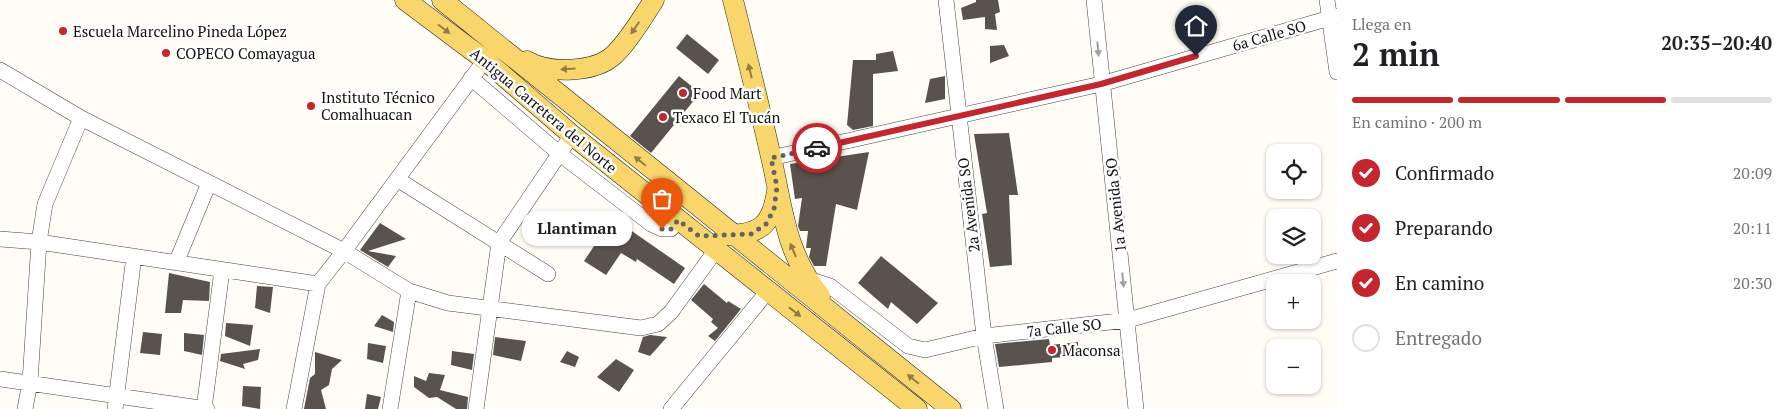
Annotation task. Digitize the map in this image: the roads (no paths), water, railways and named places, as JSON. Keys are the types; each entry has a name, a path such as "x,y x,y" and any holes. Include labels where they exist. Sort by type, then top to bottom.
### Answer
{"main road":[{"name":"Antigua Carretera del Norte","path":"405,0 485,60 572,135 917,409"},
{"name":"Antigua Carretera del Norte","path":"442,0 500,45 586,118 951,409"},
{"path":"500,45 537,67 555,70 575,69 602,63 614,55 654,0"},
{"path":"733,0 790,245 806,278 838,319"},
{"path":"699,236 751,234 766,224 774,209 777,187"}],"street":[{"name":"2a Avenida SO","path":"946,0 984,336 996,409"},
{"name":"1a Avenida SO","path":"1094,0 1101,84 1128,320 1136,409"},
{"path":"1327,0 1333,17 1337,72"},
{"name":"6a Calle SO","path":"771,158 1101,84 1333,17"},
{"path":"294,409 318,284 485,60"},
{"path":"0,70 81,118 344,251 409,291 448,303 641,328 658,324 671,312 716,250"},
{"path":"471,78 560,154 651,224 662,229 671,229 678,220"},
{"path":"25,409 30,382 39,242 45,204 81,118"},
{"path":"476,409 499,243 572,135"},
{"path":"397,179 548,274"},
{"path":"176,263 209,183"},
{"path":"0,239 39,242 318,284"},
{"path":"116,402 134,256"},
{"name":"7a Calle SO","path":"806,278 830,286 908,346 916,350 925,350 984,336 1128,320 1337,260"},
{"path":"0,379 30,382 116,402 205,409 222,270"},
{"path":"390,409 409,291"},
{"path":"671,409 768,291"}],"place":[{"name":"Escuela Marcelino Pineda López","path":"63,31"},
{"name":"COPECO Comayagua","path":"166,53"},
{"name":"Food Mart","path":"683,93"},
{"name":"Instituto Técnico Comalhuacan","path":"311,106"},
{"name":"Texaco El Tucán","path":"663,117"},
{"name":"Llantiman","path":"662,229"},
{"name":"Maconsa","path":"1052,350"}]}
